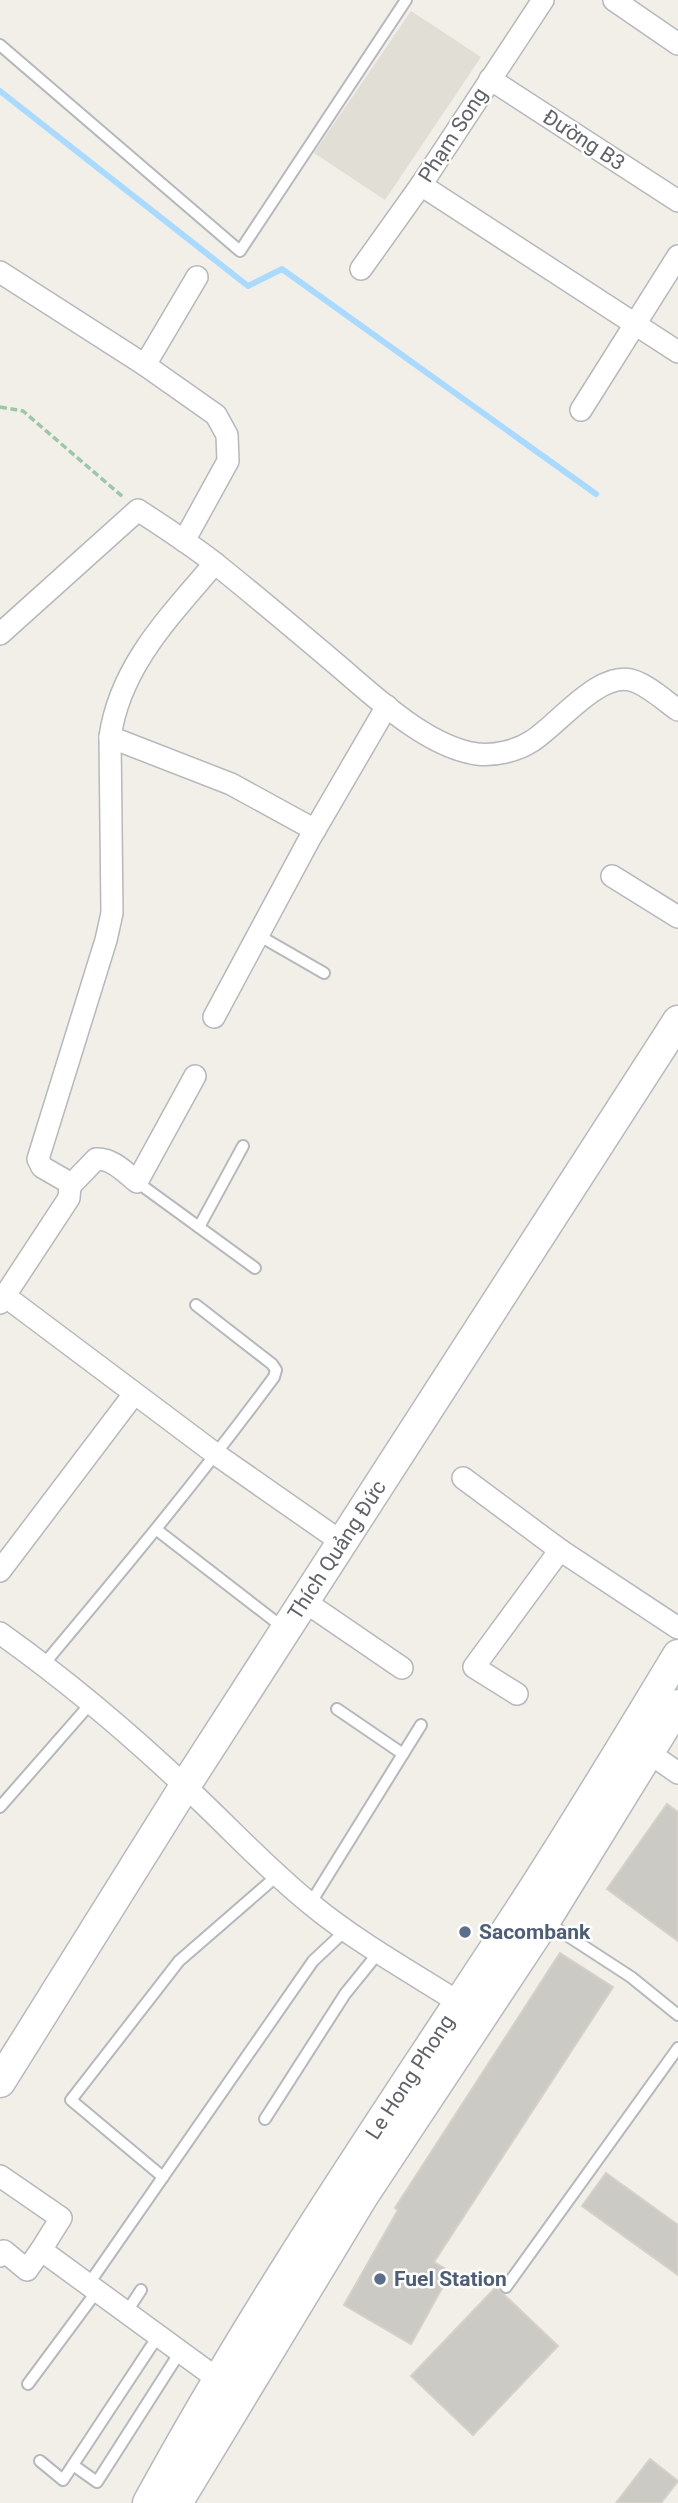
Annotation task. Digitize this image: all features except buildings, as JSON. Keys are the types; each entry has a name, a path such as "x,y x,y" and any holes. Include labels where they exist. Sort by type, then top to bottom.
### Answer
{"main road":[{"name":"Thích Quảng Đức","path":"0,2082 185,1786 678,1021"},
{"name":"Le Hong Phong","path":"308,2259 363,2196 534,1913 678,1655"},
{"name":"Le Hong Phong","path":"178,2503 254,2347 458,2002 534,1913 678,1705"},
{"name":"Le Hong Phong","path":"148,2503 219,2381 254,2347"}],"street":[{"name":"Phạm Song","path":"361,269 421,185 543,0"},
{"path":"614,0 678,44"},
{"name":"Đường B3","path":"490,79 678,201"},
{"path":"421,185 678,352"},
{"path":"581,410 678,256"},
{"path":"0,272 145,365 216,415 227,435 228,461 184,541"},
{"path":"145,365 197,277"},
{"path":"0,635 138,510 215,563 387,706 428,735 452,747 476,754 515,750 533,741 597,688 621,679 635,681 678,710"},
{"path":"70,1186 68,1182 42,1167 38,1159 112,913 110,737 113,714 136,662 149,641 215,563"},
{"path":"214,1017 314,830 387,706"},
{"path":"110,737 231,784 314,830"},
{"path":"612,876 678,916"},
{"path":"195,1076 137,1182 118,1166 103,1159 96,1159 70,1186 69,1198 2,1300 343,1543"},
{"path":"0,1571 134,1394"},
{"path":"463,1478 560,1550 678,1628"},
{"path":"517,1694 474,1667 560,1550"},
{"path":"304,1601 402,1668"},
{"path":"0,1633 44,1664 91,1703 185,1786 310,1904 458,2002"},
{"path":"648,1752 678,1773"},
{"path":"0,2176 61,2218 27,2270 4,2251 0,2256"},
{"path":"41,2250 219,2381"}],"lane":[{"path":"0,45 240,251 406,0"},
{"path":"258,934 324,973"},
{"path":"199,1227 243,1146"},
{"path":"137,1182 255,1268"},
{"path":"44,1664 157,1530 217,1455 274,1377 276,1370 272,1364 196,1305"},
{"path":"157,1530 285,1630"},
{"path":"0,1807 91,1703"},
{"path":"337,1709 403,1754"},
{"path":"310,1904 421,1725"},
{"path":"163,2177 71,2100 179,1961 278,1874"},
{"path":"534,1913 631,1977 678,2015"},
{"path":"28,2384 163,2177 313,1961 346,1930"},
{"path":"265,2119 345,1994 379,1952"},
{"path":"506,2287 678,2048"},
{"path":"126,2313 141,2290"},
{"path":"40,2461 64,2480 158,2336"},
{"path":"73,2465 97,2482 180,2352"}],"path":[{"path":"0,407 23,411 138,510"}],"shaded area":[{"path":"411,11 481,57 385,200 314,153"}],"waterway":[{"path":"0,91 248,286 282,269 596,494"}],"place":[{"name":"Sacombank","path":"465,1932"},
{"name":"Fuel Station","path":"380,2279"}]}
